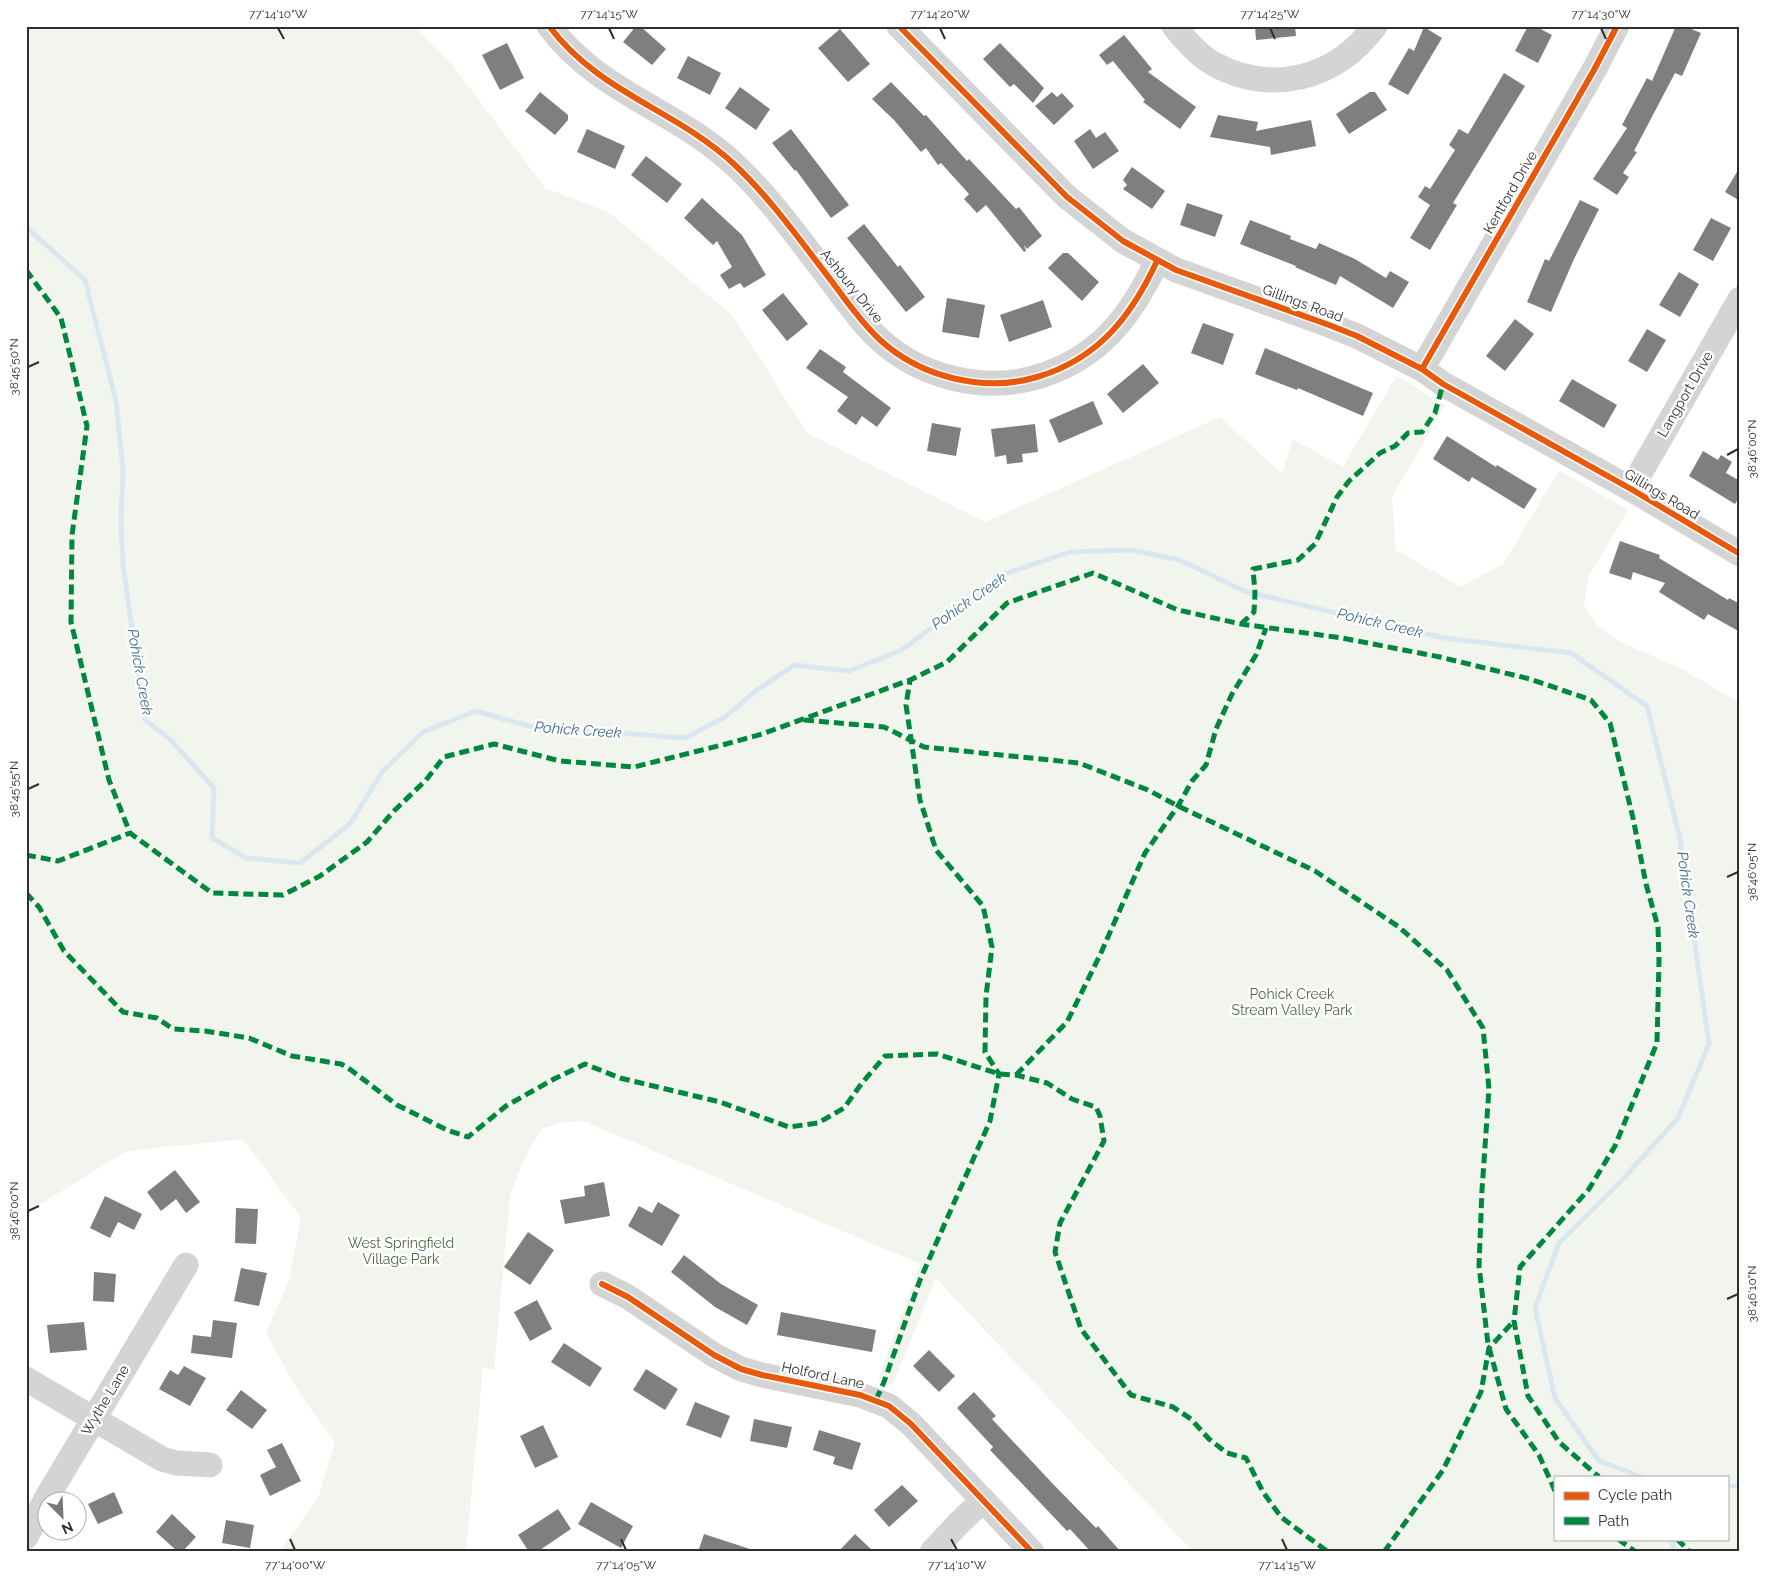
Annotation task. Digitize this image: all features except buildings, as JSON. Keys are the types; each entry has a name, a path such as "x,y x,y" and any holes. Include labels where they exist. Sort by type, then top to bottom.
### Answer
{"street":[{"name":"Ashbury Drive","path":"549,26 569,49 600,77 692,132 734,164 771,203 868,328 898,353 929,371 963,381 996,384 1031,379 1062,368 1090,351 1117,327 1134,306 1157,261"},
{"name":"Gillings Road","path":"899,26 1067,197 1123,241 1176,270 1357,336 1422,368 1443,384 1631,489 1740,554"},
{"path":"1174,26 1195,50 1211,62 1243,76 1260,80 1308,76 1337,62 1357,47 1375,26"},
{"name":"Kentford Drive","path":"1422,368 1594,70 1617,26"},
{"name":"Langport Drive","path":"1631,489 1740,299"},
{"name":"Wythe Lane","path":"26,1538 47,1497 186,1265"},
{"name":"Holford Lane","path":"602,1284 628,1297 714,1355 741,1369 860,1395 889,1406 911,1424 1032,1552"},
{"path":"26,1379 162,1459 176,1463 210,1465"},
{"path":"932,1552 983,1500"}],"green space":[{"name":"Pohick Creek Stream Valley Park","path":"26,26 414,26 450,62 545,188 610,213 733,316 807,433 985,522 1220,417 1282,474 1293,439 1343,467 1396,376 1445,405 1392,497 1396,550 1461,587 1503,564 1559,470 1628,510 1588,578 1584,607 1597,625 1619,641 1682,669 1740,703 1740,1552 1193,1552 936,1278 892,1386 878,1380 920,1264 583,1121 560,1123 541,1129 522,1164 510,1196 494,1370 483,1368 466,1552 279,1552 318,1498 335,1442 298,1391 266,1333 289,1281 301,1218 243,1139 127,1151 26,1213"}],"waterway":[{"name":"Pohick Creek","path":"26,227 85,280 116,401 123,470 121,521 123,565 145,720 169,738 214,788 212,838 246,858 300,863 350,824 382,772 423,732 476,711 529,726 685,738 725,717 756,691 794,665 849,671 902,650 1001,575 1070,552 1131,550 1180,560 1244,591 1395,627 1444,638 1571,653 1647,706 1680,838 1709,1044 1678,1118 1623,1179 1559,1243 1535,1308 1555,1398 1599,1461 1639,1476"},
{"name":"Pohick Creek","path":"1728,1486 1740,1486"},
{"path":"1673,1540 1673,1552"}],"marked path":[{"path":"26,270 61,318 87,426 72,535 71,622 109,780 130,833 212,893 283,895 320,876 367,842 393,812 426,780 444,757 494,744 560,761 634,767 762,734 910,680 947,662 1007,603 1093,573 1178,610 1241,624 1342,638 1440,657 1530,679 1591,700 1610,723 1633,818 1646,884 1658,927 1657,1043 1615,1146 1589,1189 1520,1267 1514,1321 1528,1396 1559,1442 1598,1476"},
{"path":"1241,624 1254,612 1253,569 1298,560 1315,544 1337,497 1349,481 1380,453 1395,446 1408,433 1422,432 1435,413 1443,384"},
{"path":"1016,1075 1067,1022 1100,955 1145,853 1178,806 1192,781 1206,765 1216,729 1232,694 1256,655 1266,628"},
{"path":"876,1400 920,1280 990,1121 999,1074 985,1052 986,996 992,947 983,906 936,850 920,800 906,705 910,680"},
{"path":"804,720 884,727 924,747 1079,763 1148,790 1315,871 1399,927 1447,970 1483,1028 1489,1089 1479,1266 1488,1344 1506,1409 1539,1455 1554,1489"},
{"path":"26,855 58,861 130,833"},
{"path":"26,893 39,907 64,951 123,1012 157,1018 173,1029 205,1031 249,1038 292,1056 341,1064 397,1105 447,1130 468,1137 506,1106 585,1064 620,1078 720,1102 789,1127 818,1123 844,1108 885,1056 937,1054 999,1074 1016,1075 1047,1083 1072,1099 1096,1107 1100,1116 1104,1141 1060,1223 1055,1252 1081,1329 1131,1395 1173,1407 1191,1419 1209,1439 1227,1453 1246,1458 1263,1492 1281,1517 1328,1552"},
{"path":"1384,1552 1443,1470 1481,1392 1489,1348 1514,1321"},
{"path":"1619,1540 1636,1552"},
{"path":"1678,1540 1690,1552"}],"cycle path":[{"path":"549,26 569,49 591,69 689,130 735,165 774,207 854,312 872,332 895,352 933,372 974,382 995,383 1016,382 1059,369 1095,347 1124,318 1157,261"},
{"path":"899,26 1067,197 1123,241 1176,270 1357,336 1422,369 1443,384 1631,489 1740,554"},
{"path":"1422,369 1594,70 1617,26"},
{"path":"602,1284 628,1297 714,1355 741,1369 860,1395 889,1406 911,1424 1032,1552"}],"park label":[{"name":"West Springfield Village Park","path":"401,1252"}]}
